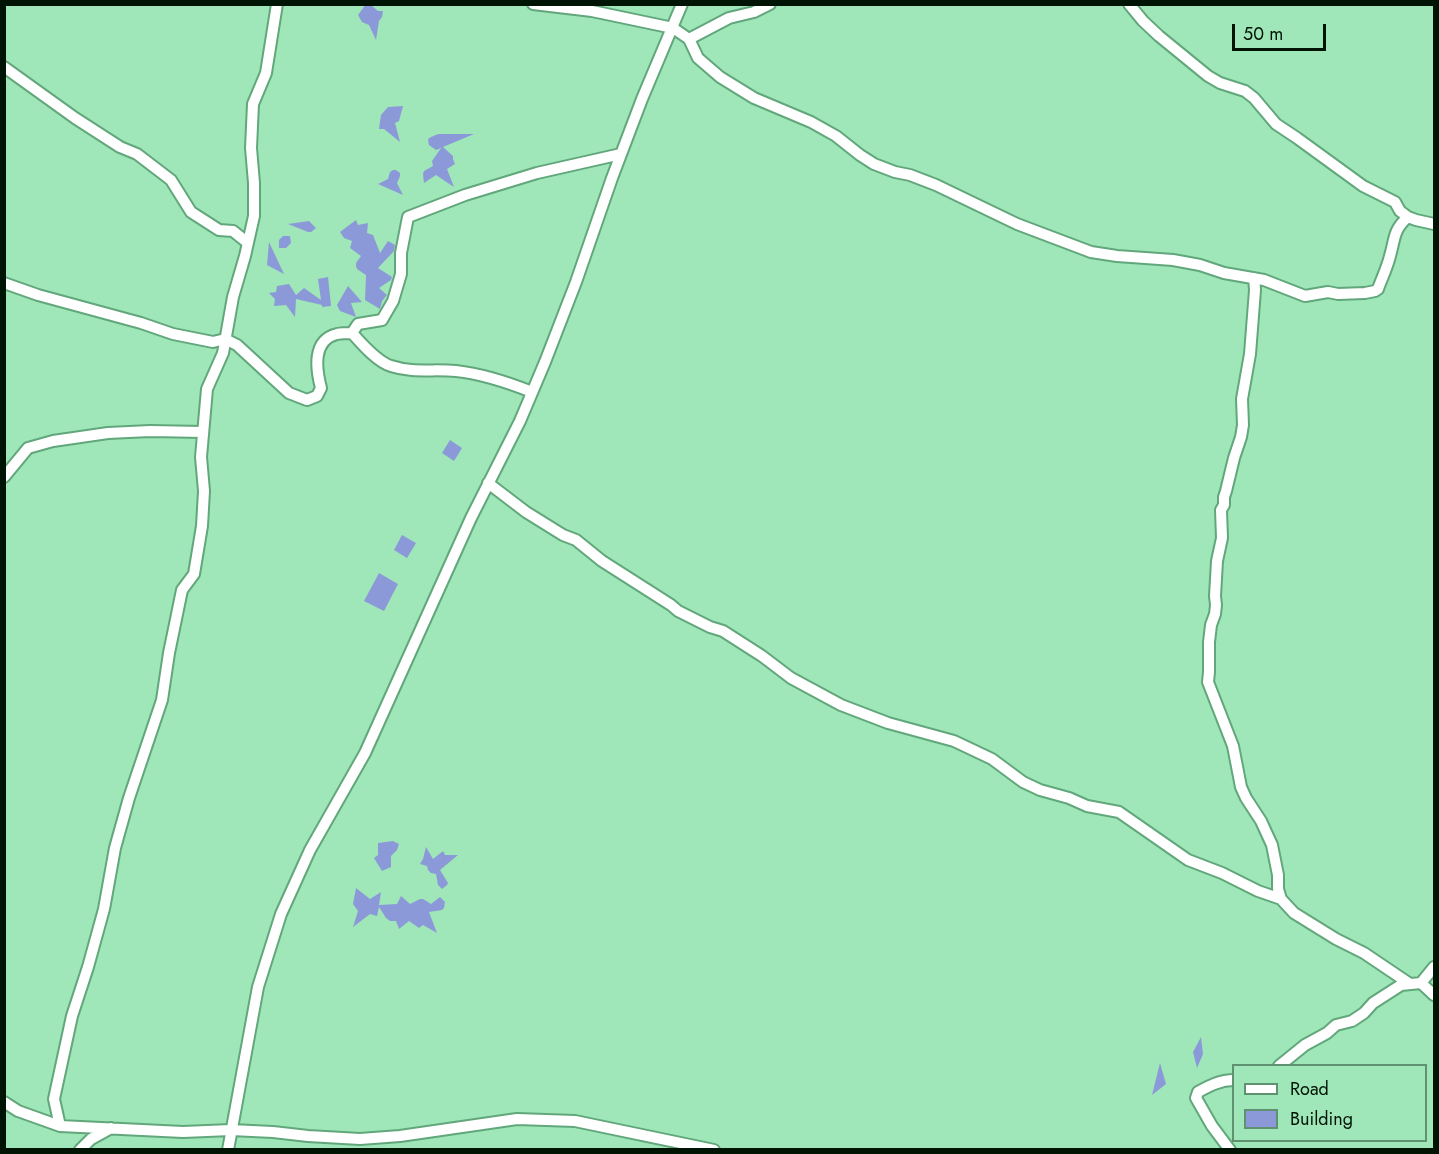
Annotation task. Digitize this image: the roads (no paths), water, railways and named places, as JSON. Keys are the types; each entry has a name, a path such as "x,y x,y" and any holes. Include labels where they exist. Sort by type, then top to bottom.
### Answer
{"street":[{"path":"60,1126 54,1100 72,1016 104,909 115,848 162,700 182,590 194,574 202,526 204,491 201,457 207,389 223,353 233,297 254,216 251,148 253,104 266,73 277,4"},
{"path":"533,4 592,11 673,28 688,39 698,58 720,77 754,98 811,122 836,136 874,164 936,185 1017,224 1091,252 1200,265 1224,273 1264,280 1305,296 1328,292 1338,294 1375,291 1378,289 1387,266 1396,229 1408,217"},
{"path":"228,1149 258,987 281,914 310,850 365,753 471,518 520,421 576,282 642,99 682,4"},
{"path":"688,39 729,18 754,12 770,4"},
{"path":"1129,4 1143,21 1208,76 1220,83 1245,91 1276,124 1363,186 1395,202 1400,211 1408,217 1434,224"},
{"path":"4,67 75,118 120,147 137,154 171,180 191,212 219,230 233,231 248,243"},
{"path":"352,333 358,324 382,320 393,301 401,274 401,252 408,217 465,195 537,173 621,154"},
{"path":"1254,278 1250,354 1242,399 1243,425 1221,510 1222,538 1217,561 1216,605 1209,642 1208,682 1233,746 1241,788 1261,821 1272,845 1281,899 1294,913 1317,929 1364,953 1434,995"},
{"path":"4,284 172,334 213,342 225,339 237,345 290,393 307,400 317,396 321,388 317,355 322,343 335,334 352,333"},
{"path":"352,333 368,350 389,366 482,375 532,392"},
{"path":"4,477 28,448 53,441 108,433 203,432"},
{"path":"489,483 536,518 563,535 576,540 602,561 678,611 723,631 817,693 888,723 954,741 992,759 1023,782 1040,790 1087,806 1119,812 1188,860 1281,899"},
{"path":"1280,1064 1336,1025 1352,1021 1373,1003 1401,986 1416,983 1434,967"},
{"path":"1230,1149 1212,1126 1196,1098 1198,1092 1214,1084 1232,1080"},
{"path":"4,1102 18,1111 60,1126 183,1132 231,1130 360,1139 400,1136 517,1119 563,1120 714,1149"},
{"path":"80,1149 91,1139 111,1128"}]}
